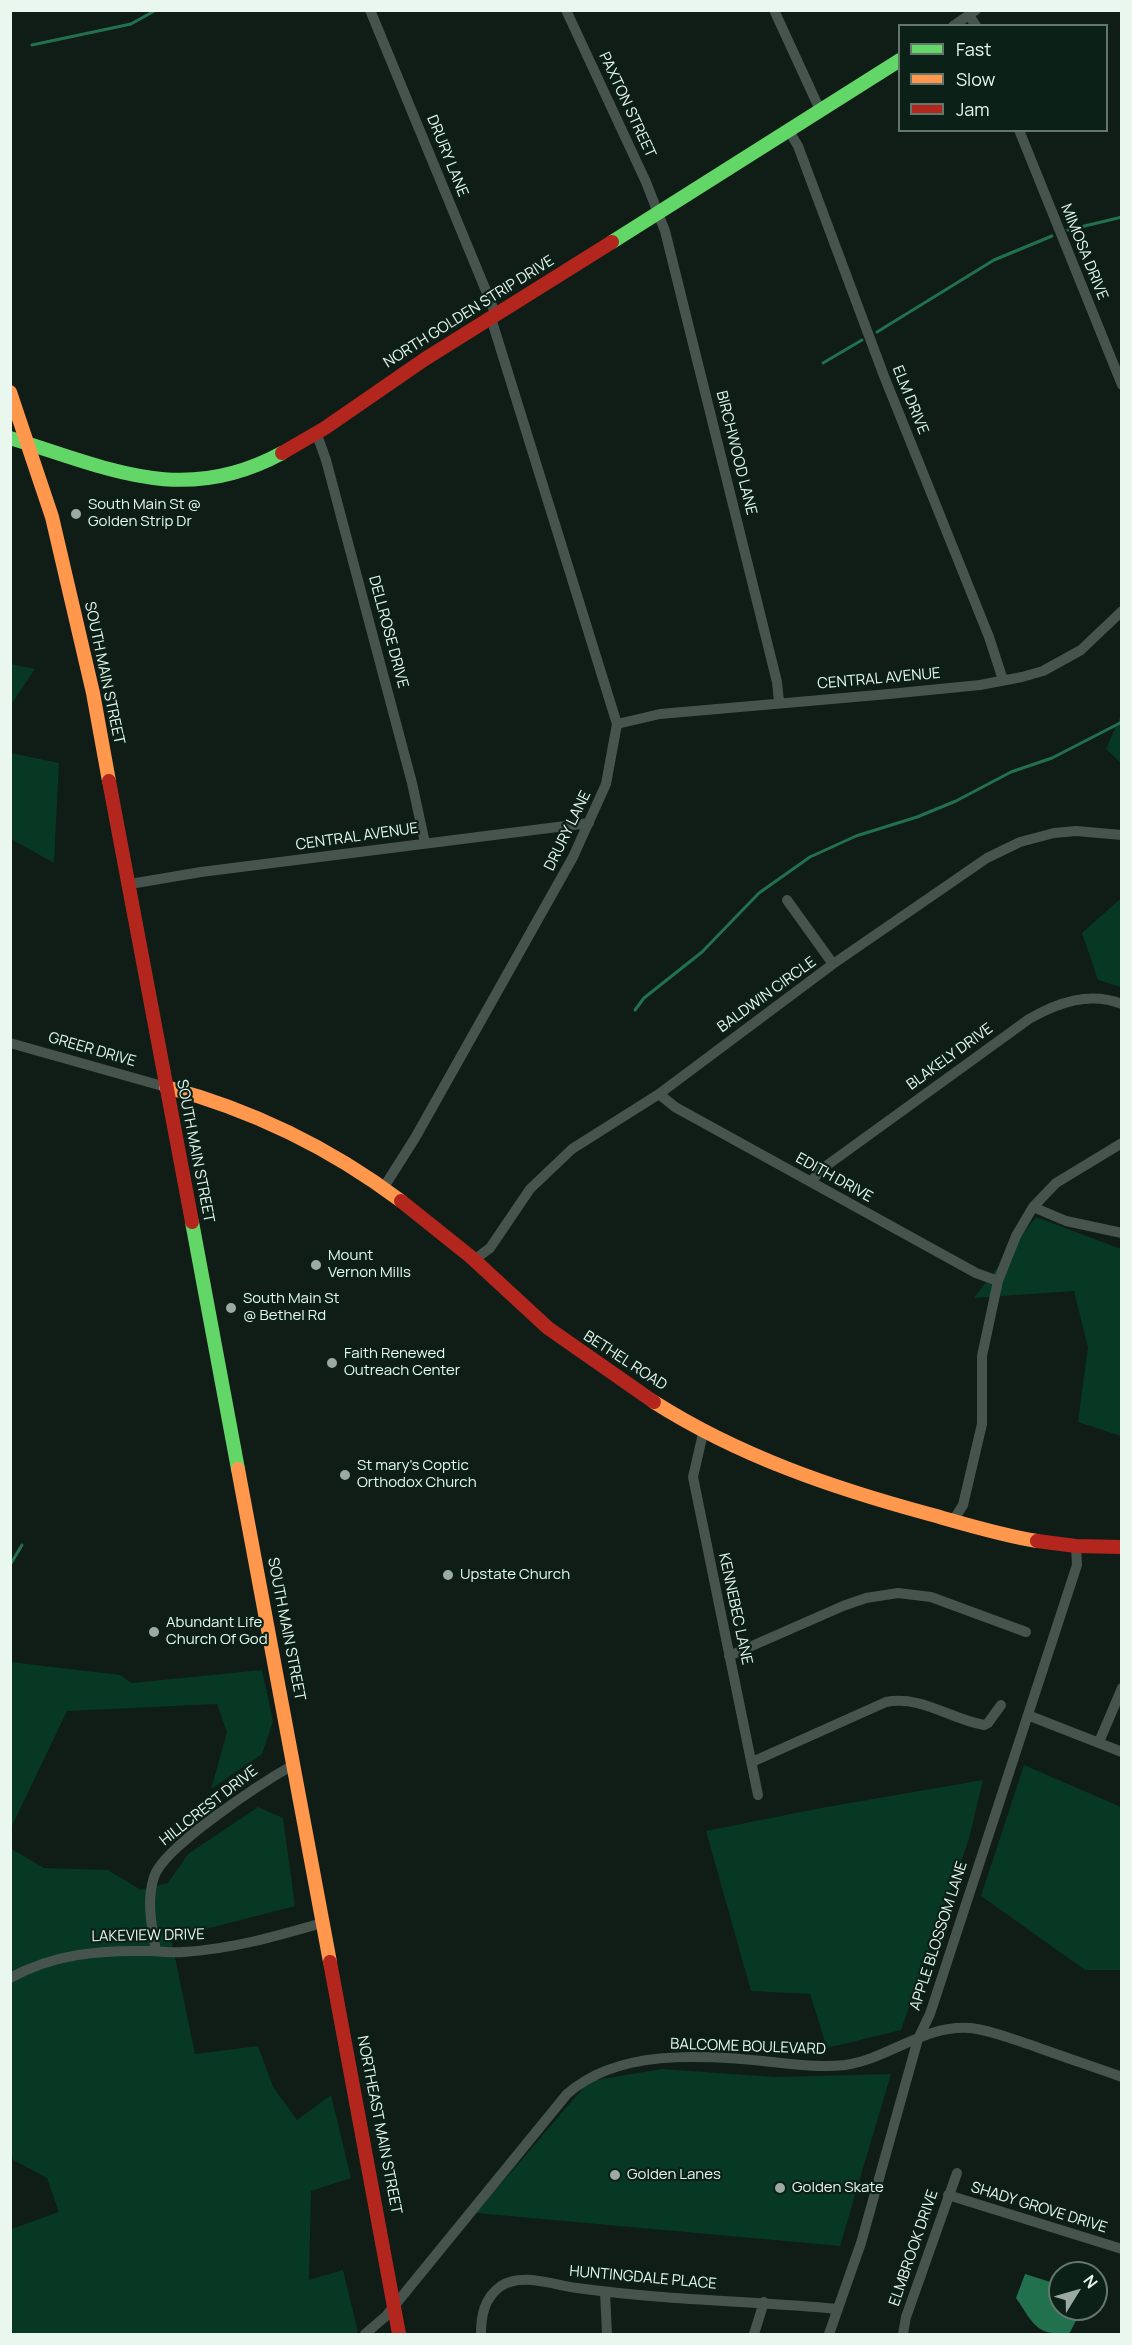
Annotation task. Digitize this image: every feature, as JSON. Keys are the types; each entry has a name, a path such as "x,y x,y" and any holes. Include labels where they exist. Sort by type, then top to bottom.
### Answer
{"street":[{"name":"DRURY LANE","path":"369,10 493,316 617,724 606,784 589,823 529,938 415,1138 384,1187"},
{"name":"PAXTON STREET","path":"566,10 658,213"},
{"path":"774,10 820,110"},
{"path":"956,24 973,13"},
{"name":"NORTH GOLDEN STRIP DRIVE","path":"10,438 141,477 188,482 219,478 253,468 290,449 493,316 898,61"},
{"name":"ELM DRIVE","path":"789,131 798,146 884,376 989,637 1003,680"},
{"name":"MIMOSA DRIVE","path":"1020,132 1122,385"},
{"name":"BIRCHWOOD LANE","path":"658,213 671,250 736,512 777,682 779,702"},
{"name":"SOUTH MAIN STREET","path":"10,392 51,517 78,623 130,884 322,1923"},
{"name":"DELLROSE DRIVE","path":"316,432 327,460 412,783 425,843"},
{"name":"CENTRAL AVENUE","path":"617,724 660,714 889,694 1003,680 1042,671 1069,658 1089,644 1122,611"},
{"name":"CENTRAL AVENUE","path":"130,884 589,823"},
{"name":"BALDWIN CIRCLE","path":"474,1260 490,1248 530,1189 572,1149 659,1095 833,964 953,880 1003,849 1054,833 1100,831 1122,835"},
{"path":"787,900 833,964"},
{"name":"BLAKELY DRIVE","path":"812,1180 826,1166 1029,1019 1059,1004 1082,999 1098,999 1122,1004"},
{"name":"GREER DRIVE","path":"10,1043 166,1087"},
{"name":"BETHEL ROAD","path":"166,1087 220,1102 272,1122 384,1187 474,1260 535,1317 581,1354 629,1386 763,1460 807,1477 953,1521 1031,1540 1076,1547 1122,1547"},
{"name":"EDITH DRIVE","path":"659,1095 675,1107 812,1180 976,1273 998,1281"},
{"path":"953,1521 963,1505 982,1424 982,1356 998,1281 1016,1236 1033,1207 1056,1184 1122,1143"},
{"path":"1033,1207 1066,1221 1122,1233"},
{"name":"KENNEBEC LANE","path":"704,1429 693,1478 758,1795"},
{"name":"APPLE BLOSSOM LANE","path":"830,2334 861,2243 918,2039 930,2014 1030,1716 1077,1565 1076,1547"},
{"path":"729,1656 851,1603 898,1593 931,1597 1026,1632"},
{"path":"1099,1742 1122,1688"},
{"path":"752,1762 886,1702 902,1700 918,1703 984,1725 1001,1705"},
{"path":"1030,1716 1122,1752"},
{"name":"HILLCREST DRIVE","path":"156,1951 151,1915 151,1890 154,1877 162,1862 271,1777 293,1765"},
{"name":"LAKEVIEW DRIVE","path":"10,1978 37,1966 81,1953 103,1950 181,1953 218,1949 262,1940 322,1923"},
{"name":"NORTHEAST MAIN STREET","path":"322,1923 399,2334"},
{"name":"BALCOME BOULEVARD","path":"364,2334 395,2304 575,2086 595,2075 628,2063 670,2059 737,2059 815,2066 842,2065 878,2057 945,2029 981,2029 1122,2077"},
{"name":"ELMBROOK DRIVE","path":"903,2334 906,2317 957,2173"},
{"name":"SHADY GROVE DRIVE","path":"948,2195 1122,2249"},
{"name":"HUNTINGDALE PLACE","path":"481,2334 482,2312 502,2286 525,2279 605,2292 838,2309"},
{"path":"605,2292 607,2334"},
{"path":"754,2334 764,2302"}],"shaded area":[{"path":"10,664 35,669 11,705"},
{"path":"1121,715 1122,763 1106,749"},
{"path":"11,753 59,763 54,863 11,839"},
{"path":"1119,900 1122,901 1121,987 1098,980 1082,933"},
{"path":"1036,1217 1121,1249 1121,1436 1078,1422 1088,1347 1074,1291 974,1298"},
{"path":"11,1662 120,1675 132,1683 262,1670 273,1721 262,1754 211,1789 227,1732 217,1704 67,1711 11,1828"},
{"path":"1024,1765 1121,1807 1121,1970 1085,1970 981,1896"},
{"path":"983,1780 969,1839 901,2030 827,2048 810,1994 751,1991 706,1831"},
{"path":"258,1807 283,1818 295,1906 171,1938 195,2054 258,2046 273,2087 297,2120 331,2095 351,2178 311,2191 309,2280 343,2270 358,2332 354,2334 11,2334 11,2229 59,2212 47,2178 13,2160 11,2151 10,1848 44,1868 108,1870 141,1890 168,1883 188,1854"},
{"path":"662,2069 775,2077 891,2074 840,2246 476,2213 589,2081"},
{"path":"1025,2274 1048,2281 1048,2321 1076,2321 1069,2334 1042,2330 1036,2326 1016,2298"}],"waterway":[{"path":"32,45 131,24 156,10"},
{"path":"1068,230 1122,217"},
{"path":"877,332 994,260 1052,236"},
{"path":"823,363 862,340"},
{"path":"635,1010 644,998 702,952 759,893 810,857 856,836 917,817 956,801 1011,772 1052,758 1122,722"},
{"path":"10,1565 22,1545"}],"traffic: fast":[{"path":"612,242 898,61"},
{"path":"10,438 113,470 146,477 178,480 212,478 246,469 282,453"},
{"path":"192,1222 238,1469"}],"traffic: slow":[{"path":"10,392 52,517 93,693 109,781"},
{"path":"166,1087 229,1107 289,1132 346,1164 401,1201"},
{"path":"654,1402 719,1439 822,1481 893,1504 1010,1536 1037,1541"},
{"path":"238,1469 330,1962"}],"traffic: jam":[{"path":"282,453 325,428 425,359 612,242"},
{"path":"109,781 192,1222"},
{"path":"401,1201 471,1257 548,1328 654,1402"},
{"path":"1037,1541 1076,1546 1122,1547"},
{"path":"330,1962 399,2334"}],"place":[{"name":"South Main St @ Golden Strip Dr","path":"76,514"},
{"name":"Mount Vernon Mills","path":"316,1265"},
{"name":"South Main St @ Bethel Rd","path":"231,1308"},
{"name":"Faith Renewed Outreach Center","path":"332,1363"},
{"name":"St mary's Coptic Orthodox Church","path":"345,1475"},
{"name":"Upstate Church","path":"448,1575"},
{"name":"Abundant Life Church Of God","path":"154,1632"},
{"name":"Golden Lanes","path":"615,2175"},
{"name":"Golden Skate","path":"780,2188"}]}
